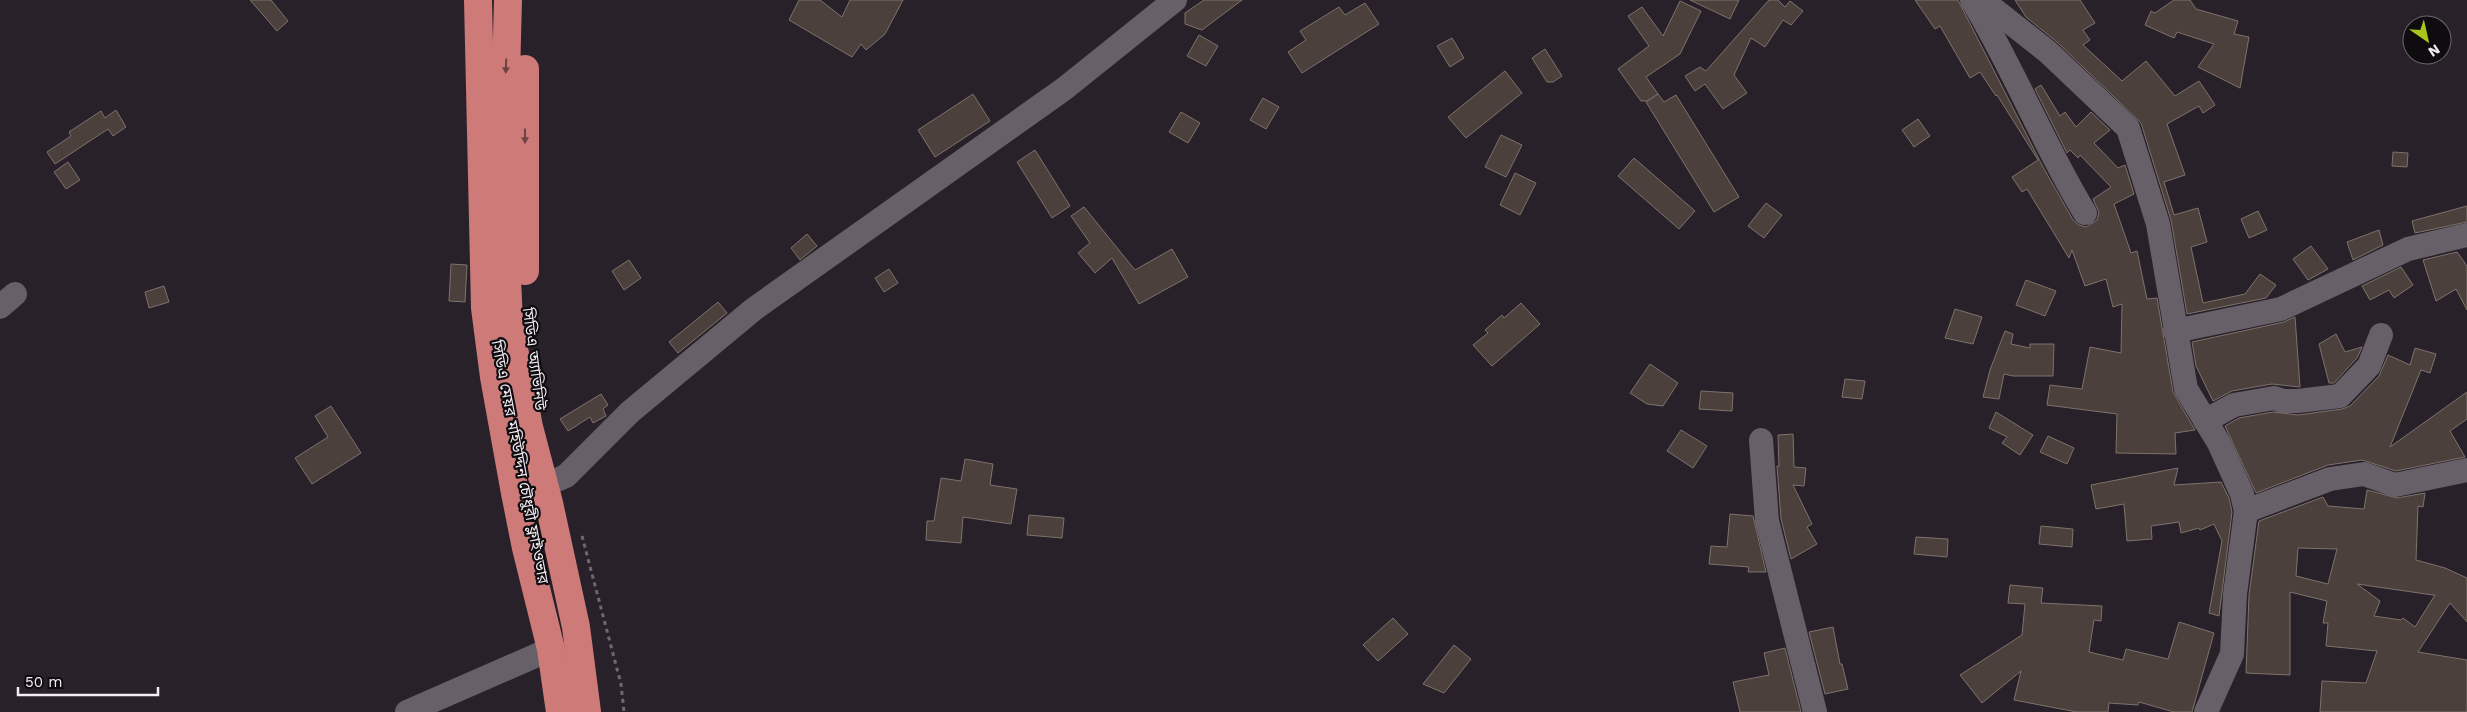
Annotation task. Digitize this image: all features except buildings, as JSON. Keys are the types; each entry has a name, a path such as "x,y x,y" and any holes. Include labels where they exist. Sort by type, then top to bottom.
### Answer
{"highway":[{"path":"478,0 486,308 494,376 516,502 551,649 560,712"},
{"name":"সিডিএ মেয়র মহিউদ্দিন চৌধুরী ফ্লাইওভার","path":"488,0 487,91 491,260 499,368 559,652 566,712"},
{"path":"508,0 503,191 509,322 528,427 550,503 576,627 587,712"},
{"name":"সিডিএ অ্যাভিনিউ","path":"524,0 526,299 535,382 552,482 598,664 604,712"}],"street":[{"path":"552,482 566,476 630,412 754,309 1064,89 1175,0"},
{"path":"1972,0 1994,36 2034,119 2085,213"},
{"path":"1982,0 2048,52 2128,128 2158,224 2186,389 2219,443 2242,494 2246,510 2235,594 2232,654 2206,712"},
{"path":"2175,331 2281,309 2408,250 2467,235"},
{"path":"2205,421 2234,405 2243,403 2274,398 2283,401 2298,401 2340,396 2368,366 2381,335"},
{"path":"1761,440 1767,521 1815,712"},
{"path":"2246,510 2330,479 2364,474 2395,485 2467,470"},
{"path":"407,712 551,649"}],"path":[{"path":"581,532 621,684 624,712"}]}
